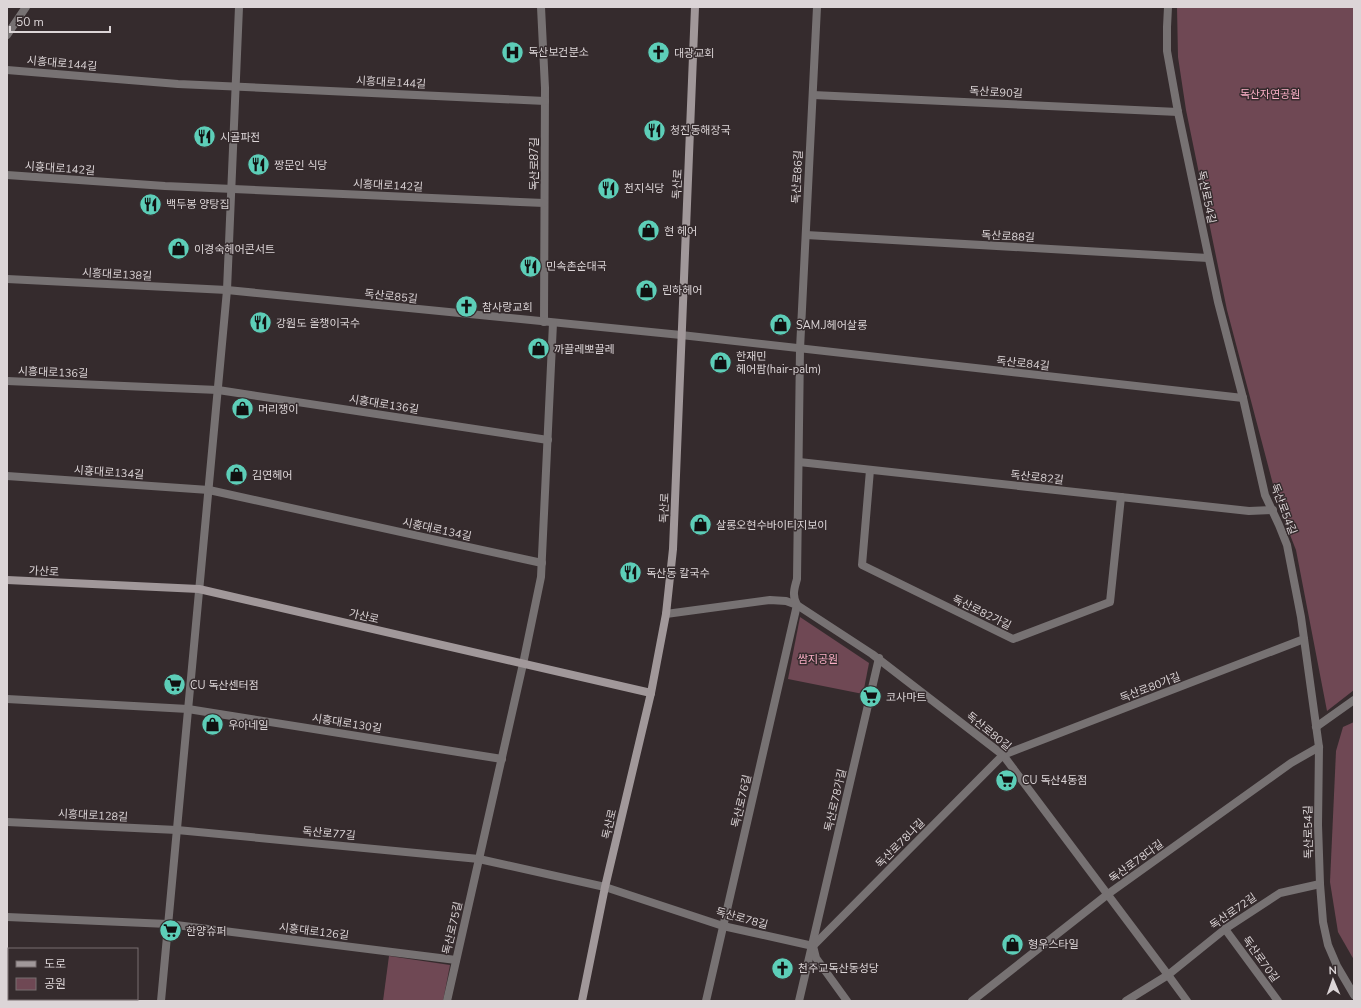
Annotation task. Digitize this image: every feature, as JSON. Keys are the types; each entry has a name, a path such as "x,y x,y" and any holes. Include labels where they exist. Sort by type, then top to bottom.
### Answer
{"main road":[{"name":"독산로","path":"582,1001 605,887 652,693 666,614 673,549 695,7"},
{"name":"가산로","path":"7,580 199,589 652,693"}],"street":[{"path":"7,35 26,7"},
{"path":"161,1001 227,290 239,7"},
{"name":"독산로87길","path":"541,7 545,101 544,322"},
{"name":"독산로86길","path":"800,349 817,7"},
{"name":"독산로54길","path":"1168,7 1166,27 1167,51 1208,258 1243,398 1265,495 1286,545 1304,639 1319,747 1318,826 1322,922 1328,945 1337,966 1354,995"},
{"name":"시흥대로144길","path":"7,70 178,84 545,101"},
{"name":"독산로90길","path":"812,95 1178,112"},
{"name":"시흥대로142길","path":"7,175 164,186 544,203"},
{"name":"독산로88길","path":"806,235 1208,258"},
{"name":"시흥대로138길","path":"7,279 227,290"},
{"name":"독산로85길","path":"227,290 681,335"},
{"path":"480,859 541,578 554,323"},
{"name":"독산로84길","path":"681,335 1243,398"},
{"path":"797,605 793,599 793,593 797,579 800,349"},
{"name":"시흥대로136길","path":"7,381 218,390 548,440"},
{"name":"독산로82길","path":"798,462 1249,511 1272,510"},
{"name":"독산로82가길","path":"870,470 862,565 1013,639 1110,602 1120,497"},
{"name":"시흥대로134길","path":"7,476 209,490 542,563"},
{"name":"독산로80길","path":"666,614 770,600 786,601 797,605 879,658 1003,755 1168,975"},
{"name":"독산로76길","path":"706,1001 797,605"},
{"name":"독산로80가길","path":"1003,755 1304,639"},
{"name":"독산로78가길","path":"799,1001 879,658"},
{"name":"시흥대로130길","path":"7,699 188,709 502,759"},
{"path":"1316,727 1354,700"},
{"name":"독산로78다길","path":"972,1001 1108,894 1291,763 1319,747"},
{"name":"독산로78나길","path":"813,946 1003,755"},
{"name":"시흥대로128길","path":"7,822 177,830"},
{"name":"독산로77길","path":"177,830 480,859 605,887"},
{"name":"독산로75길","path":"447,1001 480,859"},
{"name":"독산로72길","path":"1126,1001 1168,975 1225,929 1280,893 1320,884"},
{"name":"독산로78길","path":"605,887 723,926 813,946"},
{"name":"시흥대로126길","path":"7,917 168,924 456,960"},
{"name":"독산로70길","path":"1225,929 1278,1001"},
{"path":"813,946 816,958 847,1001"},
{"path":"1168,975 1186,1001"}],"green space":[{"name":"독산자연공원","path":"1177,7 1354,7 1354,690 1327,711 1296,550 1279,507 1227,310 1186,110 1178,57"},
{"name":"쌈지공원","path":"800,617 869,663 863,694 788,679"},
{"path":"1354,722 1354,960 1338,932 1330,882 1336,751 1343,727"},
{"path":"389,956 450,965 443,1001 383,1001"}],"place":[{"name":"독산보건분소","path":"513,52"},
{"name":"대광교회","path":"659,53"},
{"name":"청진동해장국","path":"654,130"},
{"name":"시골파전","path":"205,137"},
{"name":"짱문인 식당","path":"258,165"},
{"name":"천지식당","path":"608,188"},
{"name":"백두봉 양탕집","path":"151,204"},
{"name":"현 헤어","path":"649,231"},
{"name":"이경숙헤어콘서트","path":"179,249"},
{"name":"민속촌순대국","path":"531,266"},
{"name":"린하헤어","path":"646,290"},
{"name":"참사랑교회","path":"466,307"},
{"name":"강원도 올챙이국수","path":"261,323"},
{"name":"SAM.J헤어살롱","path":"780,325"},
{"name":"까끌레뽀끌레","path":"538,349"},
{"name":"한재민 헤어팜(hair-palm)","path":"721,362"},
{"name":"머리쟁이","path":"242,409"},
{"name":"김연헤어","path":"236,475"},
{"name":"살롱오현수바이티지보이","path":"701,525"},
{"name":"독산동 칼국수","path":"630,573"},
{"name":"CU 독산센터점","path":"174,685"},
{"name":"코사마트","path":"871,697"},
{"name":"우아네일","path":"213,725"},
{"name":"CU 독산4동점","path":"1006,780"},
{"name":"한양슈퍼","path":"170,931"},
{"name":"형우스타일","path":"1013,944"},
{"name":"천주교독산동성당","path":"782,968"}]}
